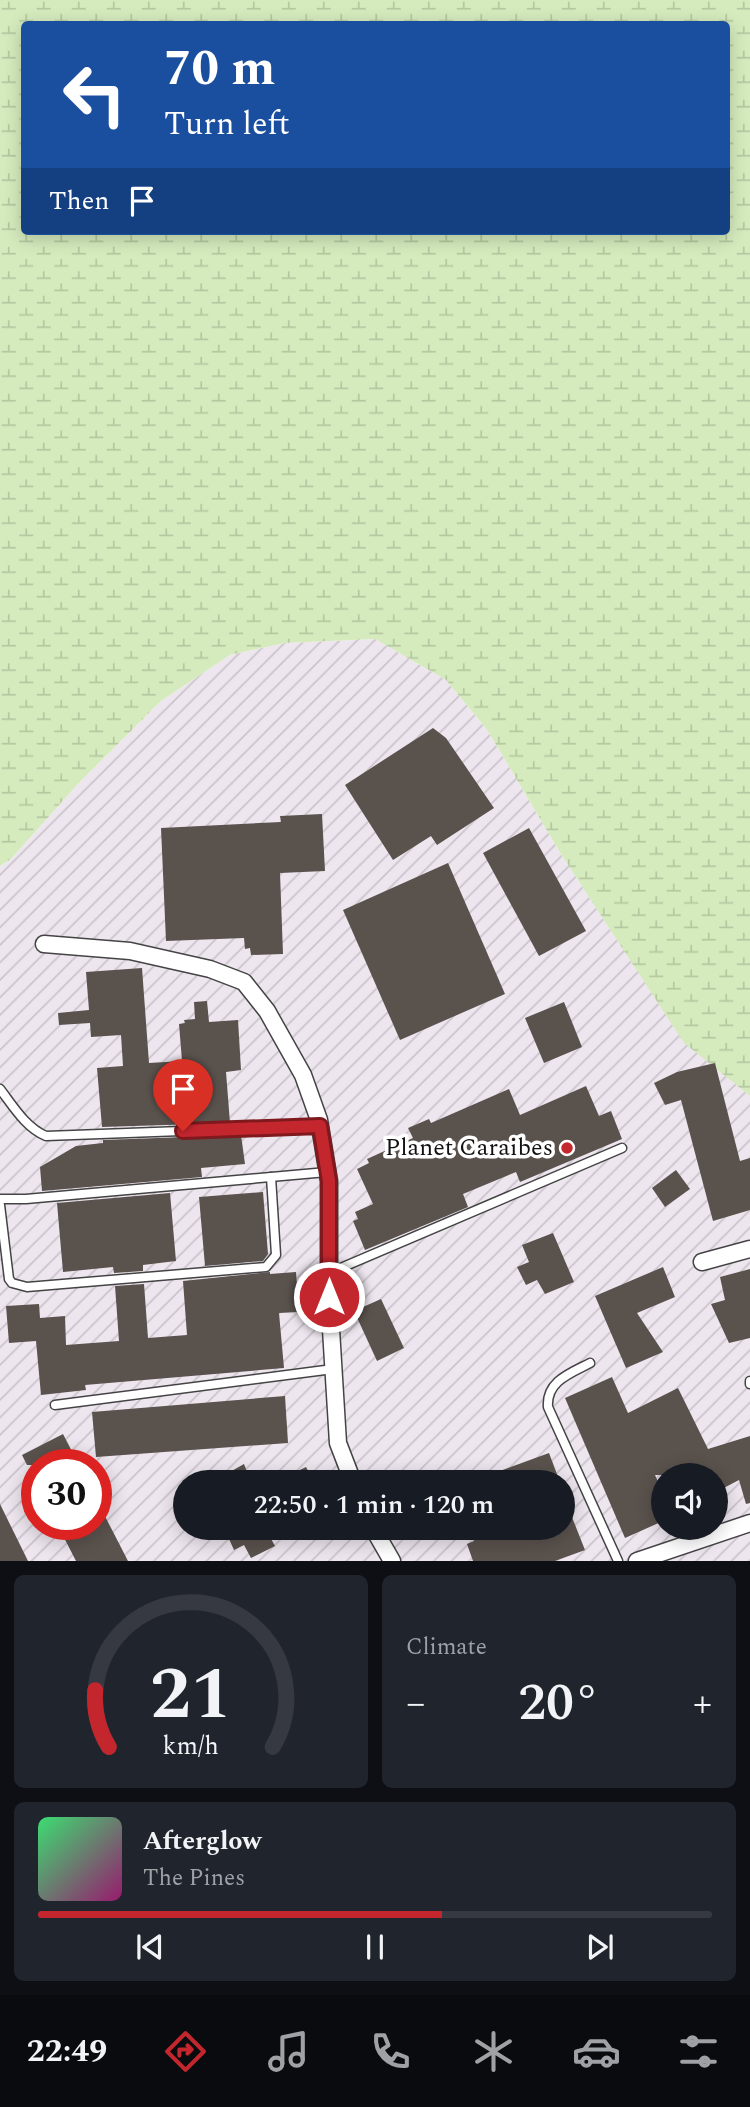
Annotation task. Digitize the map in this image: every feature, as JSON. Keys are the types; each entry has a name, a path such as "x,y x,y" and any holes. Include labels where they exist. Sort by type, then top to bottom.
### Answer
{"street":[{"path":"44,944 131,951 210,970 244,982 267,1011 303,1075 320,1126 327,1172 332,1369 338,1443 348,1470"},
{"path":"702,1262 750,1249"},
{"path":"638,1561 657,1557 750,1523"},
{"path":"380,1540 392,1561"}],"lane":[{"path":"0,1089 22,1118 37,1133 46,1136 320,1126"},
{"path":"329,1273 622,1148"},
{"path":"0,1199 26,1199 327,1172"},
{"path":"0,1205 9,1279 12,1283 27,1287 266,1267 276,1255 271,1177"},
{"path":"590,1363 560,1379 547,1398 548,1407 618,1561"},
{"path":"55,1405 332,1369"}],"shaded area":[{"path":"375,639 446,680 488,731 559,851 684,1042 750,1096 750,1561 0,1561 0,866 11,859 78,784 161,701 230,655 285,643"}],"green space":[{"path":"0,0 750,0 750,1096 684,1043 559,851 488,731 446,680 375,639 285,643 230,655 161,701 78,784 11,859 0,866"}],"building":[{"path":"433,728 446,738 494,808 437,845 431,836 393,860 345,785"},
{"path":"322,814 325,871 280,873 283,954 251,955 250,948 245,949 244,938 166,941 161,828 281,822 280,816"},
{"path":"529,828 586,931 539,956 483,853"},
{"path":"448,863 505,994 400,1040 343,910"},
{"path":"142,968 149,1063 182,1061 179,1024 185,1023 184,1020 195,1019 194,1002 207,1001 209,1022 238,1020 241,1070 226,1072 230,1123 102,1127 97,1068 123,1066 121,1035 91,1037 90,1023 59,1025 58,1013 89,1010 86,972"},
{"path":"564,1002 582,1047 544,1063 525,1018"},
{"path":"715,1063 740,1161 750,1158 750,1210 713,1221 681,1100 665,1105 654,1083 677,1072"},
{"path":"586,1086 599,1116 611,1111 622,1139 520,1182 516,1172 463,1194 468,1207 365,1250 353,1221 358,1219 355,1212 373,1204 357,1169 369,1163 367,1159 413,1138 408,1128 429,1119 431,1123 509,1089 520,1115"},
{"path":"241,1135 245,1164 201,1168 202,1177 42,1191 40,1167 76,1146 103,1143 103,1140"},
{"path":"676,1170 690,1189 665,1207 652,1188"},
{"path":"263,1192 268,1254 263,1261 205,1266 199,1197"},
{"path":"170,1193 176,1261 143,1265 143,1271 114,1273 113,1267 63,1272 57,1203"},
{"path":"553,1233 574,1282 545,1294 537,1280 526,1285 517,1267 529,1262 522,1245"},
{"path":"663,1267 675,1297 637,1313 663,1352 626,1368 595,1296"},
{"path":"750,1269 750,1338 729,1343 711,1304 725,1300 720,1277"},
{"path":"296,1272 299,1312 279,1313 284,1368 85,1385 86,1390 41,1395 36,1341 9,1343 6,1306 39,1304 40,1318 65,1316 66,1345 119,1341 115,1286 144,1284 148,1338 187,1335 183,1281"},
{"path":"381,1299 404,1348 377,1361 354,1311"},
{"path":"612,1377 628,1413 678,1388 708,1449 750,1436 750,1503 746,1504 739,1480 728,1486 728,1463 651,1463 651,1526 625,1538 565,1398"},
{"path":"285,1396 288,1443 112,1456 112,1449 95,1449 92,1412"},
{"path":"63,1434 71,1449 34,1449"},
{"path":"549,1453 555,1470 503,1470"},
{"path":"244,1464 246,1470 233,1470"},
{"path":"0,1504 28,1561 0,1561"},
{"path":"575,1525 585,1550 555,1561 473,1561 467,1544 474,1541 575,1540"},
{"path":"112,1530 128,1561 76,1561 65,1540 112,1540"},
{"path":"229,1540 272,1540 275,1546 251,1558 244,1545 234,1550"}],"place":[{"name":"Planet Caraibes","path":"567,1148"}],"route":[{"path":"183,1131 320,1126 329,1181 329,1297"}]}
